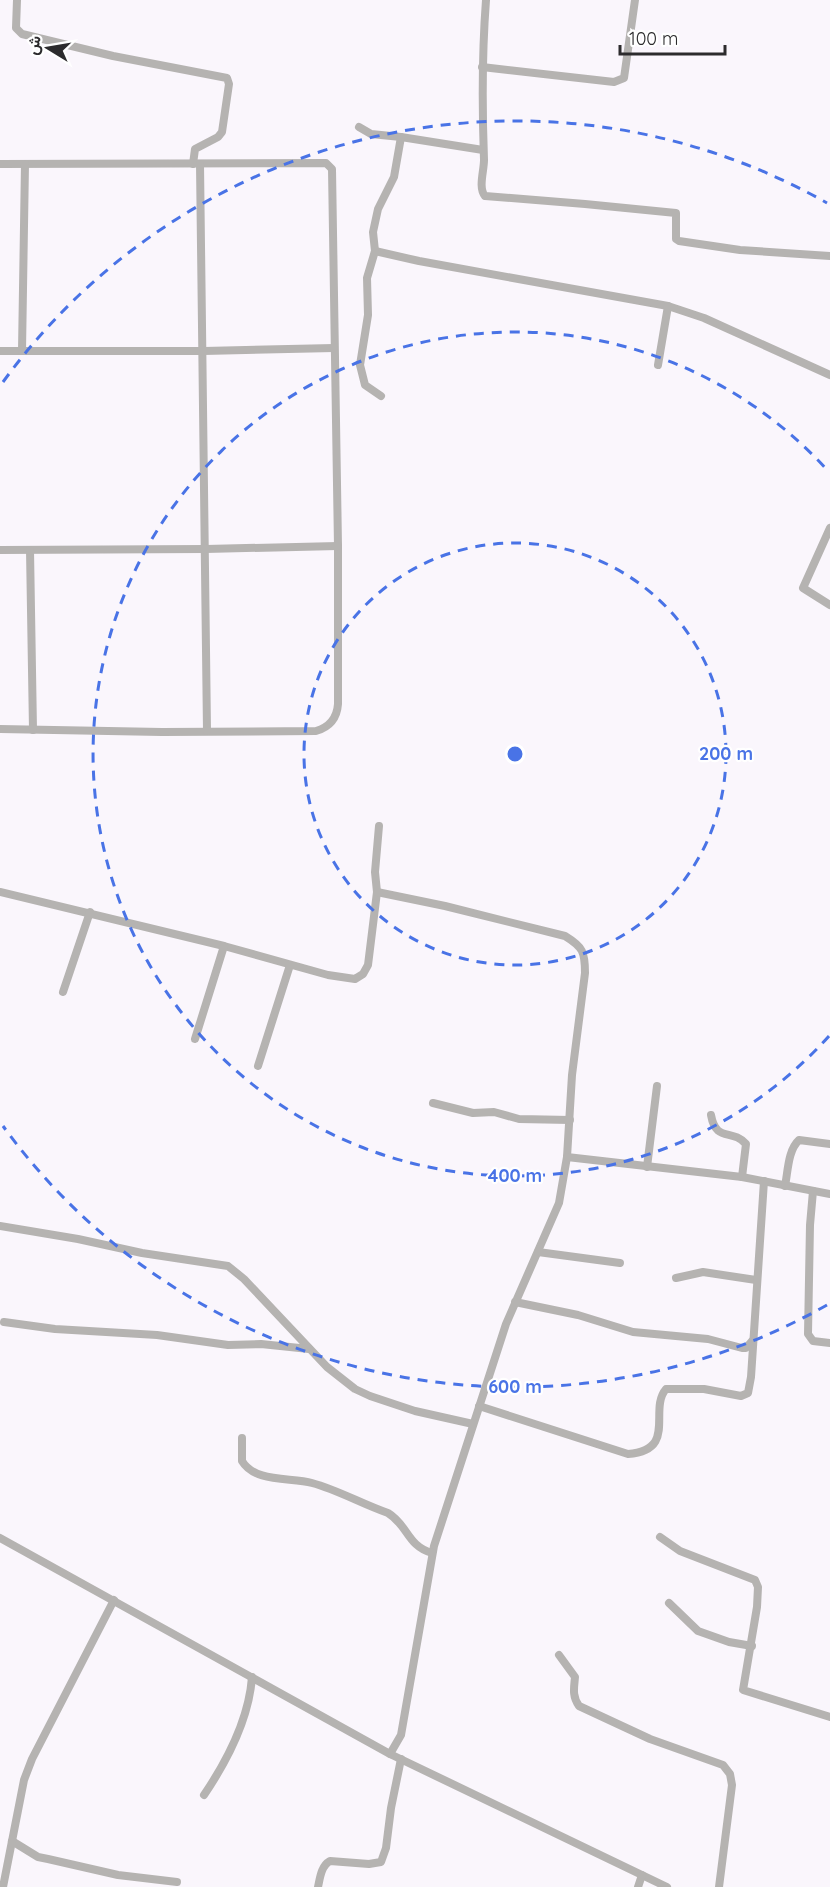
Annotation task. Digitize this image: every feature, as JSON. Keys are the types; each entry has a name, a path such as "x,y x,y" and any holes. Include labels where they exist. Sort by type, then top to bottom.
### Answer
{"street":[{"path":"17,0 16,28 22,34 113,56 227,78 229,84 222,132 218,137 195,149 204,351 207,731"},
{"path":"486,0 482,67 482,192 485,196 676,213 676,239 679,242 740,250 830,256"},
{"path":"482,67 621,81 624,78 635,0"},
{"path":"359,127 371,134 483,150"},
{"path":"381,396 365,385 360,365 368,315 367,278 375,251 373,232 378,209 394,177 401,137"},
{"path":"0,164 326,163 329,165 332,170 338,546 338,710 332,721 316,731 152,732 0,729"},
{"path":"22,351 25,164"},
{"path":"375,251 668,306 704,318 830,375"},
{"path":"658,365 668,306"},
{"path":"0,351 204,351 334,348"},
{"path":"830,528 803,588 830,605"},
{"path":"0,550 338,546"},
{"path":"30,550 33,730"},
{"path":"0,892 90,912 343,979 355,979 363,974 368,964 377,892 375,872 379,826"},
{"path":"377,892 565,936 578,944 585,956 585,973 572,1075 567,1157 559,1203 515,1302 432,1554 401,1735 390,1754"},
{"path":"63,992 90,912"},
{"path":"195,1039 224,946"},
{"path":"258,1066 290,965"},
{"path":"647,1167 657,1086"},
{"path":"433,1103 456,1110 473,1113 494,1112 519,1119 570,1120"},
{"path":"711,1115 713,1127 717,1131 742,1140 746,1144 742,1177"},
{"path":"785,1186 791,1156 799,1140 830,1144"},
{"path":"567,1157 742,1177 830,1194"},
{"path":"479,1406 628,1454 653,1445 660,1430 660,1402 666,1389 704,1389 741,1396 748,1393 764,1181"},
{"path":"813,1191 810,1225 808,1334 813,1341 830,1343"},
{"path":"0,1226 142,1253 228,1266 327,1367 348,1383 370,1396 415,1411 474,1424"},
{"path":"538,1252 620,1263"},
{"path":"676,1278 703,1272 756,1280"},
{"path":"515,1302 578,1315 633,1332 708,1339 742,1348 752,1340"},
{"path":"4,1322 55,1329 157,1335 228,1345 261,1344 309,1349"},
{"path":"242,1438 242,1461 252,1471 273,1478 311,1482 388,1513 394,1516 418,1548 432,1554"},
{"path":"660,1537 680,1551 755,1580 758,1587 757,1607 744,1690 830,1717"},
{"path":"0,1538 401,1760 667,1887"},
{"path":"3,1887 24,1780 32,1759 114,1600"},
{"path":"669,1603 698,1630 729,1642 752,1646"},
{"path":"559,1655 574,1677 574,1700 583,1708 650,1739 723,1765 730,1774 732,1785 719,1887"},
{"path":"204,1794 224,1764 232,1745 250,1697 252,1677"},
{"path":"318,1887 322,1869 325,1863 330,1861 369,1864 381,1862 386,1848 401,1760"},
{"path":"12,1841 38,1857 118,1875 177,1882"},
{"path":"638,1887 642,1875"}]}
